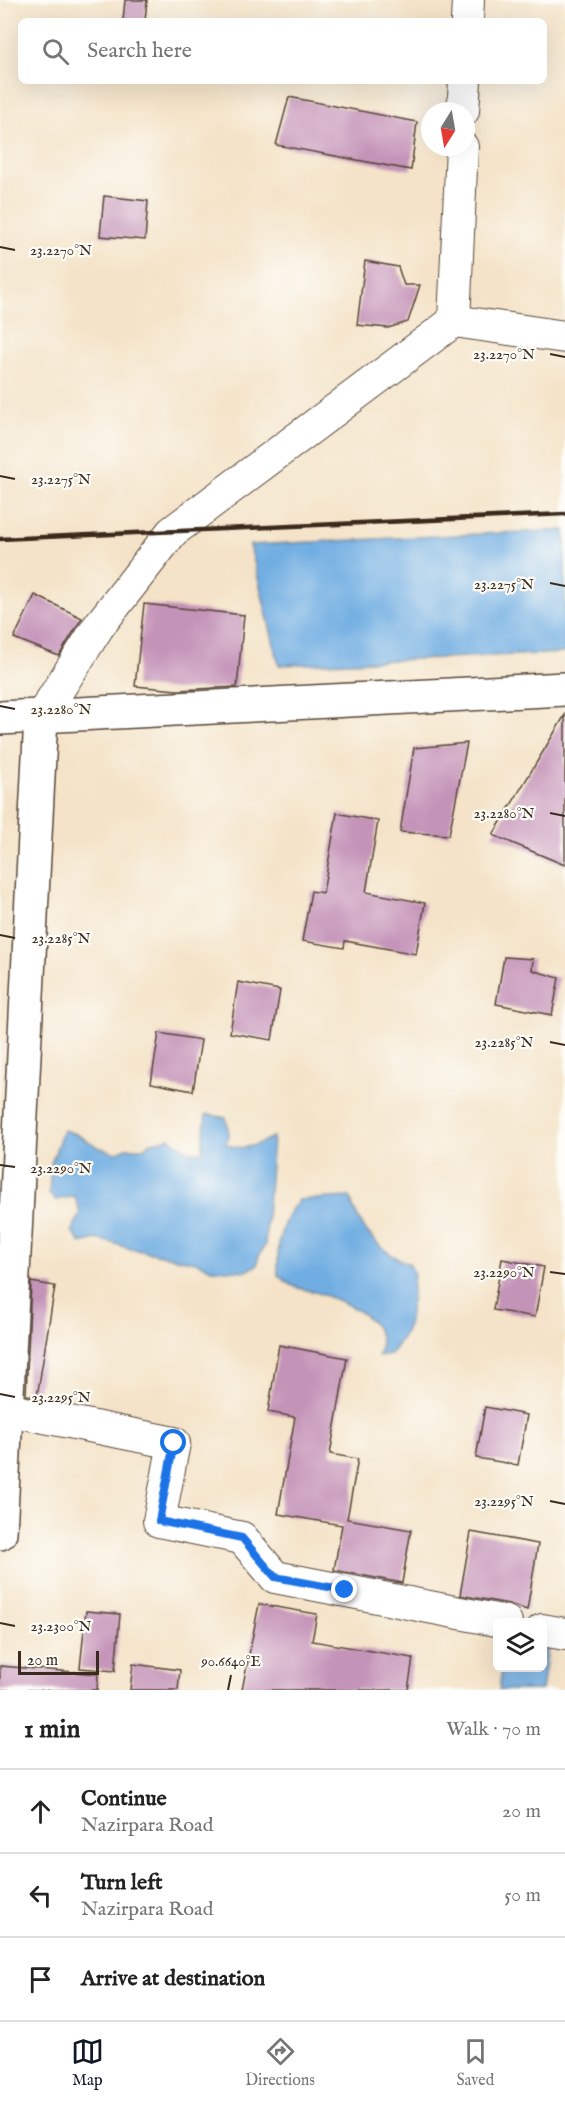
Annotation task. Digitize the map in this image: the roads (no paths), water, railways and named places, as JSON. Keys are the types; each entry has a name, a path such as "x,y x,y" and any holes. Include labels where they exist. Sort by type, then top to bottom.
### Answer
{"street":[{"path":"467,18 468,0"},
{"path":"464,102 465,84"},
{"path":"454,321 462,156"},
{"path":"0,1533 3,1408 41,717 98,627 172,532 454,321 565,337"},
{"path":"0,718 565,689"},
{"path":"3,1408 174,1443 159,1521 242,1538 275,1577 493,1620"},
{"path":"547,1631 565,1634"}],"water":[{"path":"565,530 565,653 279,665 250,545"},
{"path":"206,1114 226,1118 229,1134 226,1144 244,1147 273,1137 265,1245 257,1265 247,1271 212,1269 196,1262 127,1248 96,1239 81,1243 72,1232 80,1213 75,1196 56,1200 49,1194 51,1164 63,1130 115,1153 127,1148 144,1148 149,1143 169,1138 191,1152 202,1152"},
{"path":"350,1197 359,1219 372,1238 390,1253 410,1264 414,1274 409,1322 391,1354 378,1356 381,1344 379,1333 374,1324 356,1309 334,1299 293,1286 278,1275 278,1254 283,1226 299,1200"},
{"path":"501,1672 545,1672 542,1690 499,1690"}],"railway":[{"path":"0,539 565,514"}]}
